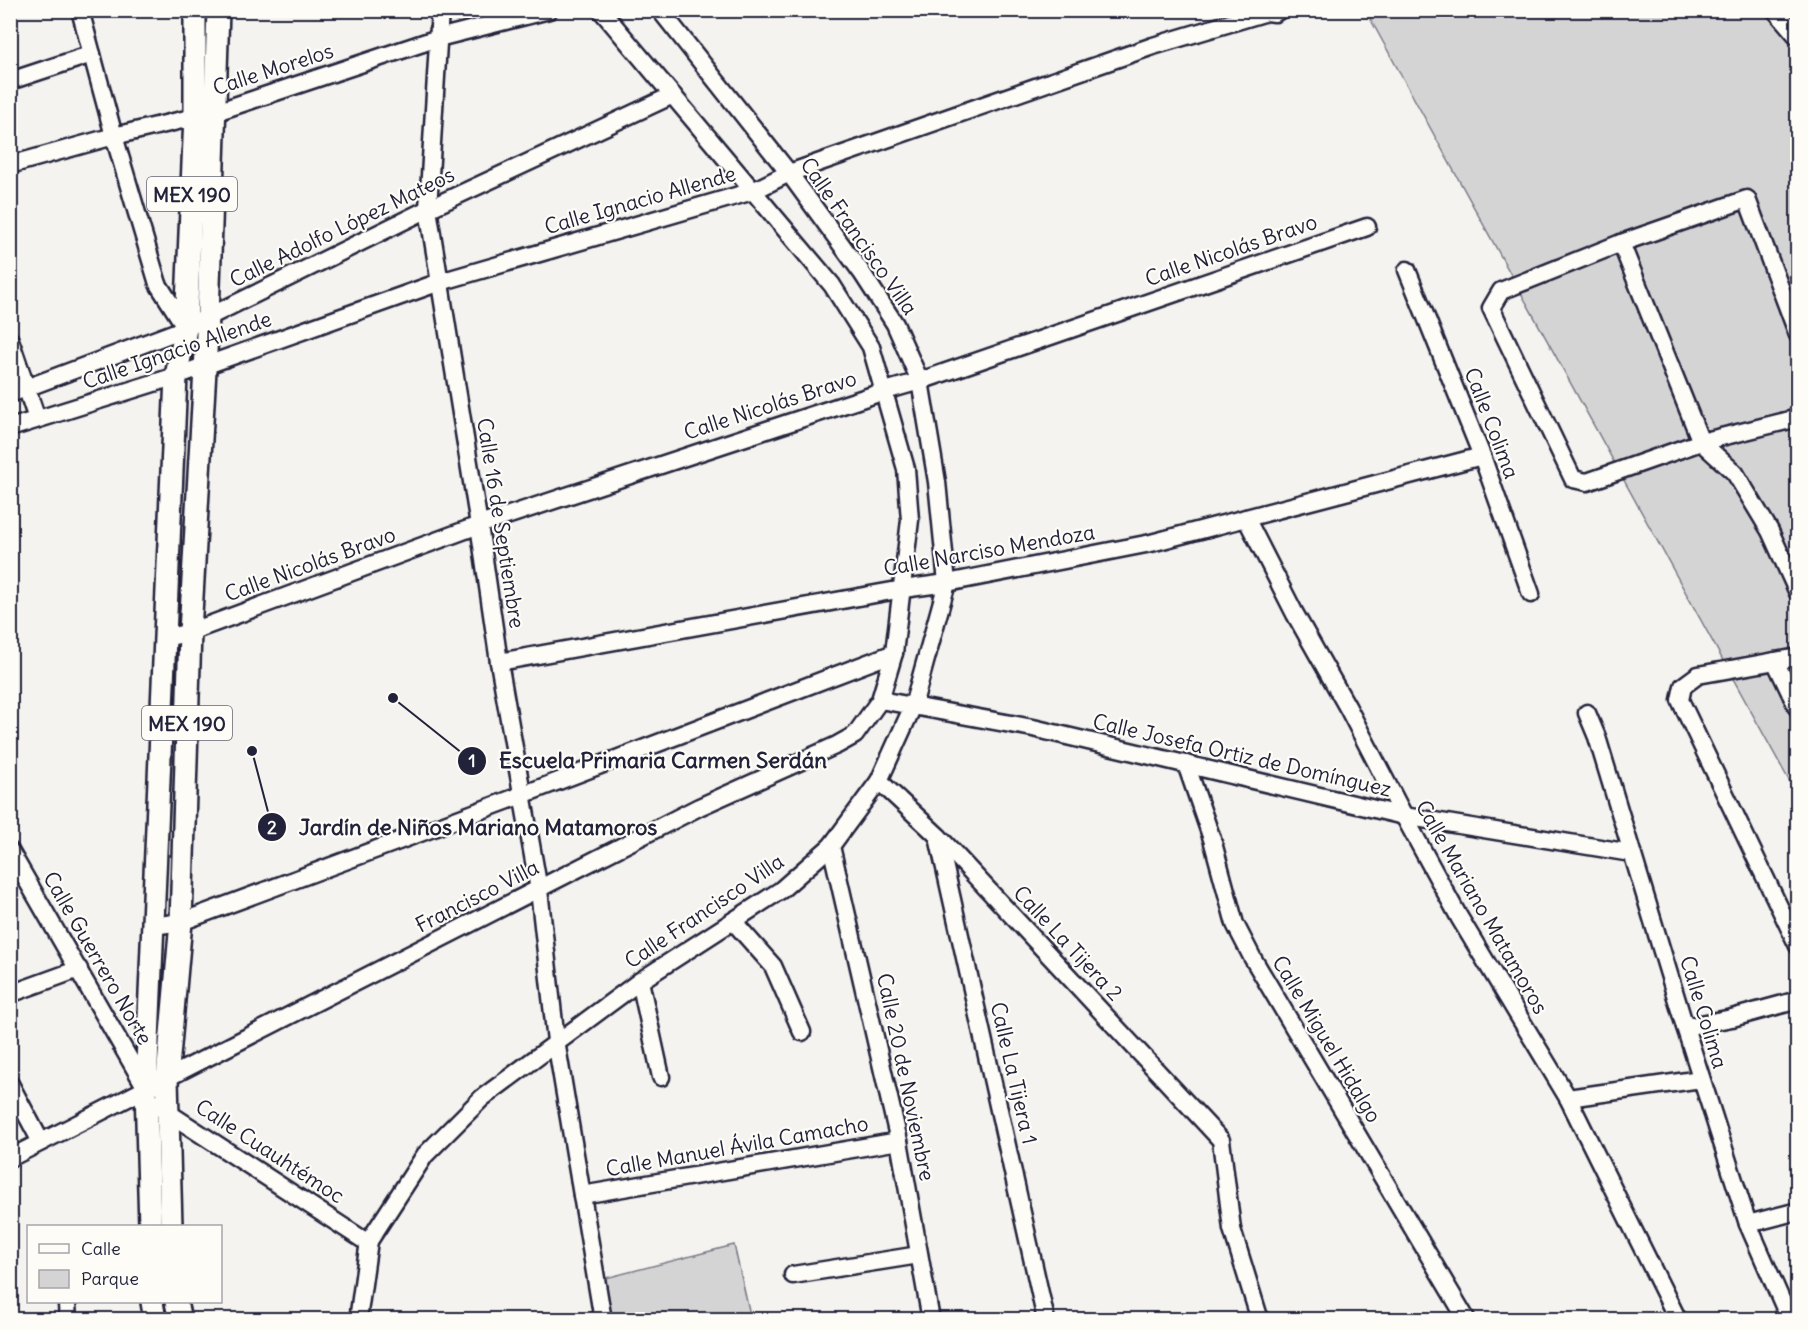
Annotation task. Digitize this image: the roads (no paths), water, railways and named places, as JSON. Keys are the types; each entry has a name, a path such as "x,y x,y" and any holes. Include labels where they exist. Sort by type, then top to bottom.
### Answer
{"main road":[{"name":"MEX 190","path":"150,1225 147,1093 153,926 177,376 186,328 195,116 195,10"},
{"name":"MEX 190","path":"171,1225 167,1079 181,922 190,632 208,317 219,10"},
{"path":"152,1303 155,1320"},
{"path":"176,1303 180,1320"}],"street":[{"path":"80,10 114,136 159,284 186,328"},
{"name":"Calle 16 de Septiembre","path":"440,10 428,210 499,662 538,890 556,1041 603,1320"},
{"name":"Calle Morelos","path":"10,165 114,136 216,112 438,38 549,10"},
{"path":"601,10 832,285 871,347 906,469 910,520 894,652 880,700"},
{"name":"Calle Francisco Villa","path":"358,1320 369,1241 425,1155 482,1098 556,1041 640,981 781,890 831,846 879,781 913,706 947,583 938,482 920,381 895,324 862,273 789,173 660,10"},
{"name":"Calle Ignacio Allende","path":"10,428 177,376 440,282 753,191 789,173 1153,46 1280,10"},
{"path":"1775,10 1797,37"},
{"path":"10,81 92,54"},
{"name":"Calle Adolfo López Mateos","path":"18,391 186,328 672,95"},
{"path":"1797,335 1747,199 1621,243 1501,291 1491,308 1573,479 1587,482 1701,442 1797,418"},
{"name":"Calle Nicolás Bravo","path":"166,638 190,632 479,525 920,381 1367,227"},
{"path":"1621,243 1701,442 1735,473 1770,531 1797,593"},
{"name":"Calle Colima","path":"1407,270 1482,456 1531,594"},
{"path":"10,340 18,391 38,419"},
{"name":"Calle Narciso Mendoza","path":"499,662 947,583 1152,543 1482,456"},
{"name":"Calle Mariano Matamoros","path":"1246,518 1295,614 1348,708 1459,917 1568,1098 1677,1320"},
{"path":"153,926 181,922 522,795 894,652"},
{"path":"1797,657 1698,675 1683,686 1680,700 1797,942"},
{"path":"1775,661 1797,709"},
{"name":"Calle Josefa Ortiz de Domínguez","path":"880,700 1033,728 1404,816 1631,853"},
{"name":"Francisco Villa","path":"10,1158 147,1093 167,1079 699,807 846,740 855,735 880,700"},
{"name":"Calle Colima","path":"1587,712 1597,737 1701,1079 1748,1224 1790,1320"},
{"name":"Calle Miguel Hidalgo","path":"1186,764 1212,839 1235,924 1252,957 1467,1320"},
{"name":"Calle La Tijera 2","path":"879,781 938,836 1221,1140 1232,1229 1260,1320"},
{"name":"Calle La Tijera 1","path":"938,836 1046,1320"},
{"name":"Calle 20 de Noviembre","path":"831,846 899,1141 931,1320"},
{"name":"Calle Guerrero Norte","path":"10,851 79,969 147,1093"},
{"path":"733,921 773,966 802,1032"},
{"path":"10,994 79,969"},
{"path":"640,981 661,1077"},
{"path":"1685,1027 1732,1018 1797,1000"},
{"path":"1568,1098 1701,1079"},
{"path":"10,1084 41,1142"},
{"name":"Calle Cuauhtémoc","path":"147,1093 168,1111 352,1233 369,1241"},
{"name":"Calle Manuel Ávila Camacho","path":"582,1195 899,1141"},
{"path":"1748,1224 1797,1211"},
{"path":"793,1275 919,1255"},
{"path":"68,1303 68,1320"}],"place":[{"name":"Escuela Primaria Carmen Serdán","path":"393,698"},
{"name":"Jardín de Niños Mariano Matamoros","path":"252,751"}]}
